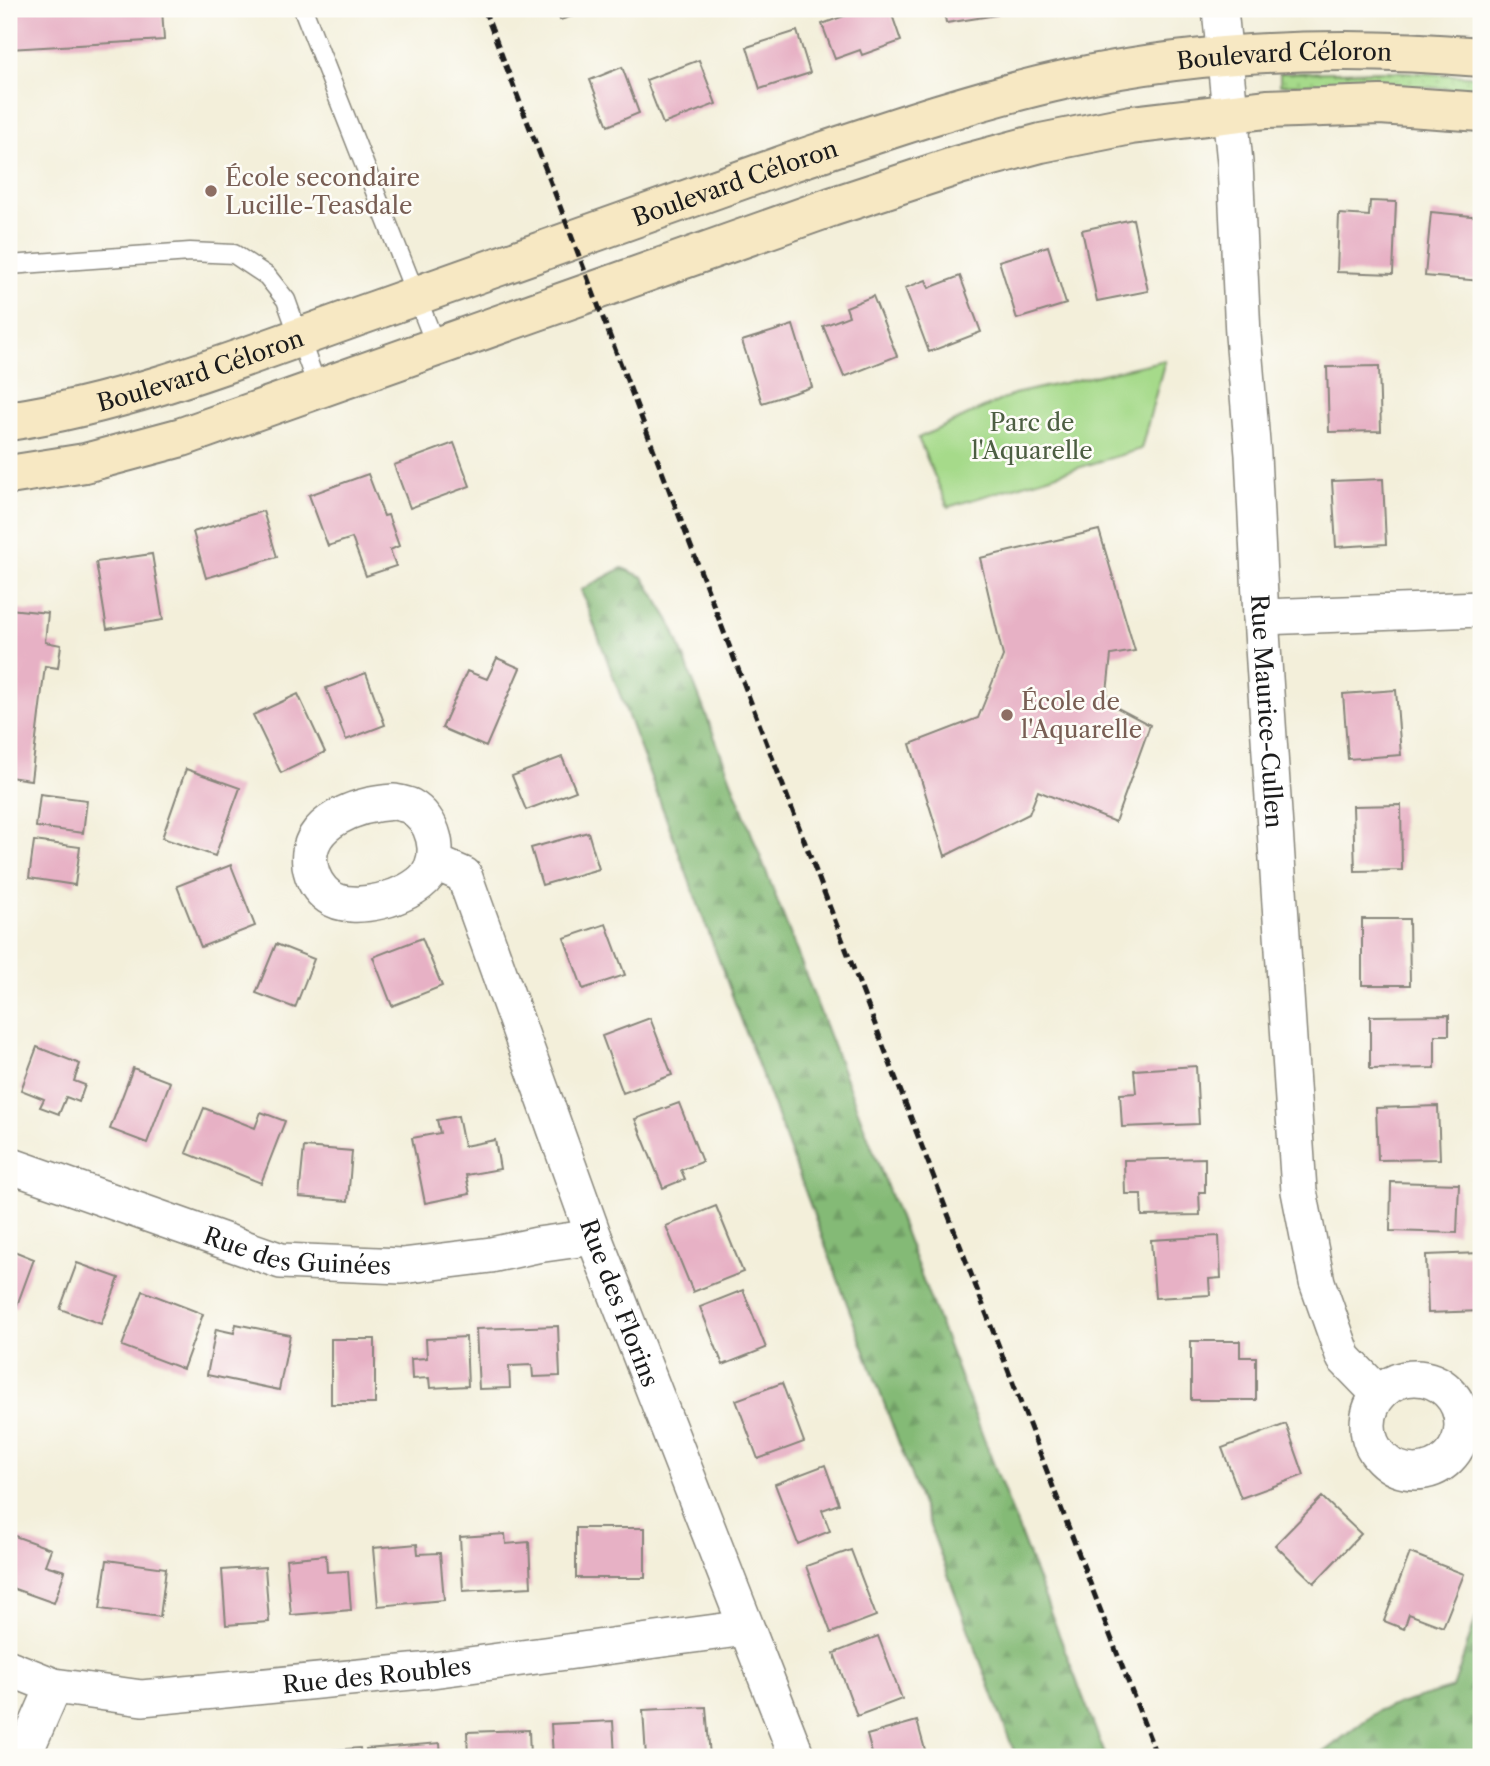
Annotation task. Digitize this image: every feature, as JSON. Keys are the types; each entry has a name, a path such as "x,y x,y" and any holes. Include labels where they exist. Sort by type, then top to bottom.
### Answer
{"street":[{"name":"Rue Maurice-Cullen","path":"1220,9 1231,112 1298,1191 1317,1282 1344,1358 1379,1394"},
{"name":"Boulevard Céloron","path":"9,421 76,408 145,390 691,197 956,108 1070,79 1225,55 1364,51 1481,57"},
{"name":"Boulevard Céloron","path":"9,475 75,465 149,447 819,211 959,165 1041,143 1103,129 1231,112 1308,106 1380,105 1481,111"},
{"path":"1261,617 1481,609"},
{"name":"Rue des Florins","path":"433,862 464,875 594,1237 797,1757"},
{"name":"Rue des Guinées","path":"9,1165 281,1261 402,1266 491,1255 594,1237"},
{"name":"Rue des Roubles","path":"9,1668 54,1686 142,1698 432,1670 746,1628"},
{"path":"23,1757 54,1686"}],"lane":[{"path":"303,9 436,346"},
{"path":"9,265 190,252 234,254 267,276 288,303 318,389"}],"green space":[{"path":"1389,71 1481,77 1481,90 1342,84 1280,85 1280,73"},
{"name":"Parc de l'Aquarelle","path":"1165,360 1141,449 948,507 918,438 1014,394"},
{"path":"622,568 643,577 670,621 1106,1757 1016,1757 581,590"},
{"path":"1481,1603 1481,1757 1317,1757 1379,1710 1453,1688"}],"building":[{"path":"9,9 162,9 164,40 9,49"},
{"path":"556,9 596,9 560,20"},
{"path":"863,9 890,9 901,41 862,55 860,50 835,59 822,24"},
{"path":"944,9 996,9 997,15 946,23"},
{"path":"797,31 810,73 760,89 747,47"},
{"path":"699,60 716,104 663,124 646,80"},
{"path":"622,67 639,113 608,126 590,80"},
{"path":"1370,201 1396,202 1393,274 1337,272 1339,214 1369,216"},
{"path":"1431,212 1481,217 1481,281 1425,276"},
{"path":"1133,219 1148,291 1097,301 1082,230"},
{"path":"1048,246 1066,304 1017,319 999,261"},
{"path":"960,276 981,332 929,352 905,288 926,280 929,288"},
{"path":"873,296 897,356 844,377 823,326 849,316 846,307"},
{"path":"793,325 812,387 762,403 742,341"},
{"path":"1379,366 1381,431 1329,432 1327,367"},
{"path":"454,443 470,486 410,508 394,465"},
{"path":"368,474 384,516 388,515 399,546 390,550 396,566 366,576 352,538 328,546 309,495"},
{"path":"1383,479 1386,544 1336,547 1332,481"},
{"path":"263,511 277,557 206,578 193,532"},
{"path":"1099,530 1135,651 1111,655 1106,702 1150,725 1115,822 1038,791 1029,814 945,856 910,744 978,718 1003,656 980,558"},
{"path":"152,554 163,620 107,629 96,562"},
{"path":"9,609 48,613 45,642 61,645 58,668 45,666 31,780 9,777"},
{"path":"497,658 520,668 486,747 442,728 467,671 487,679"},
{"path":"366,673 385,725 346,740 326,688"},
{"path":"1396,690 1401,755 1348,759 1343,694"},
{"path":"298,694 325,752 281,773 253,715"},
{"path":"562,757 576,791 526,810 512,776"},
{"path":"186,769 240,788 215,856 162,838"},
{"path":"40,794 87,800 83,833 36,827"},
{"path":"1401,805 1402,870 1355,871 1353,806"},
{"path":"588,832 599,869 542,885 531,848"},
{"path":"34,841 80,847 75,885 29,878"},
{"path":"231,865 255,926 201,947 177,886"},
{"path":"1362,919 1409,919 1410,985 1362,985"},
{"path":"606,924 625,975 583,989 564,938"},
{"path":"422,938 442,986 392,1006 373,957"},
{"path":"276,944 314,959 295,1008 256,993"},
{"path":"1449,1015 1449,1035 1435,1035 1435,1068 1370,1069 1370,1016"},
{"path":"650,1018 672,1075 623,1093 602,1036"},
{"path":"37,1047 80,1064 74,1081 85,1085 79,1102 66,1097 59,1114 40,1107 44,1099 21,1090"},
{"path":"1196,1066 1199,1124 1122,1127 1120,1094 1136,1093 1134,1070"},
{"path":"133,1068 170,1082 147,1143 110,1129"},
{"path":"679,1103 702,1162 681,1170 685,1179 663,1188 635,1119"},
{"path":"1438,1106 1440,1159 1378,1160 1376,1108"},
{"path":"204,1108 255,1128 261,1112 285,1121 261,1183 186,1153"},
{"path":"458,1116 464,1146 495,1140 500,1169 466,1175 470,1194 425,1203 412,1138 440,1133 437,1120"},
{"path":"304,1147 352,1151 348,1201 299,1197"},
{"path":"1205,1158 1205,1192 1199,1192 1200,1215 1142,1216 1141,1194 1125,1194 1124,1160"},
{"path":"1391,1182 1459,1184 1457,1233 1390,1231"},
{"path":"716,1206 743,1272 693,1292 666,1226"},
{"path":"1219,1236 1221,1278 1209,1279 1210,1295 1155,1298 1151,1240"},
{"path":"9,1249 34,1259 16,1308 9,1305"},
{"path":"1481,1253 1481,1311 1428,1313 1426,1255"},
{"path":"77,1263 119,1278 101,1324 60,1309"},
{"path":"743,1290 766,1348 723,1365 700,1307"},
{"path":"143,1291 203,1314 183,1369 122,1346"},
{"path":"236,1324 290,1335 279,1390 207,1375 216,1329 234,1333"},
{"path":"558,1326 560,1376 533,1377 532,1365 509,1366 510,1388 479,1389 476,1329"},
{"path":"466,1337 468,1386 430,1388 429,1378 412,1379 411,1359 427,1358 426,1339"},
{"path":"331,1339 375,1339 375,1404 331,1404"},
{"path":"1191,1341 1240,1341 1240,1357 1256,1357 1256,1400 1191,1400"},
{"path":"782,1383 804,1442 758,1459 736,1400"},
{"path":"1286,1424 1304,1475 1241,1498 1222,1448"},
{"path":"825,1465 839,1504 822,1510 830,1531 798,1544 775,1484"},
{"path":"1322,1497 1361,1534 1314,1583 1275,1545"},
{"path":"576,1528 645,1528 645,1578 576,1578"},
{"path":"505,1534 506,1544 529,1542 531,1587 463,1591 460,1537"},
{"path":"12,1535 51,1549 45,1565 65,1571 54,1603 9,1587 9,1545"},
{"path":"417,1544 418,1554 440,1553 444,1600 378,1606 373,1548"},
{"path":"851,1550 876,1616 831,1633 806,1566"},
{"path":"1410,1553 1464,1574 1443,1627 1409,1614 1404,1629 1384,1621"},
{"path":"326,1555 327,1572 348,1571 351,1610 291,1615 286,1559"},
{"path":"107,1560 166,1568 160,1617 100,1609"},
{"path":"265,1567 269,1622 226,1625 222,1570"},
{"path":"878,1636 902,1699 857,1716 834,1653"},
{"path":"706,1707 710,1757 646,1757 643,1710"},
{"path":"613,1721 615,1757 553,1757 551,1724"},
{"path":"917,1721 927,1757 873,1757 867,1735"},
{"path":"529,1730 530,1757 468,1757 467,1732"},
{"path":"440,1743 441,1757 367,1757 366,1749"},
{"path":"360,1748 361,1757 287,1757 286,1753"}],"railway":[{"path":"484,9 1157,1757"}],"place":[{"name":"École secondaire Lucille-Teasdale","path":"211,191"},
{"name":"École de l'Aquarelle","path":"1007,715"}]}
